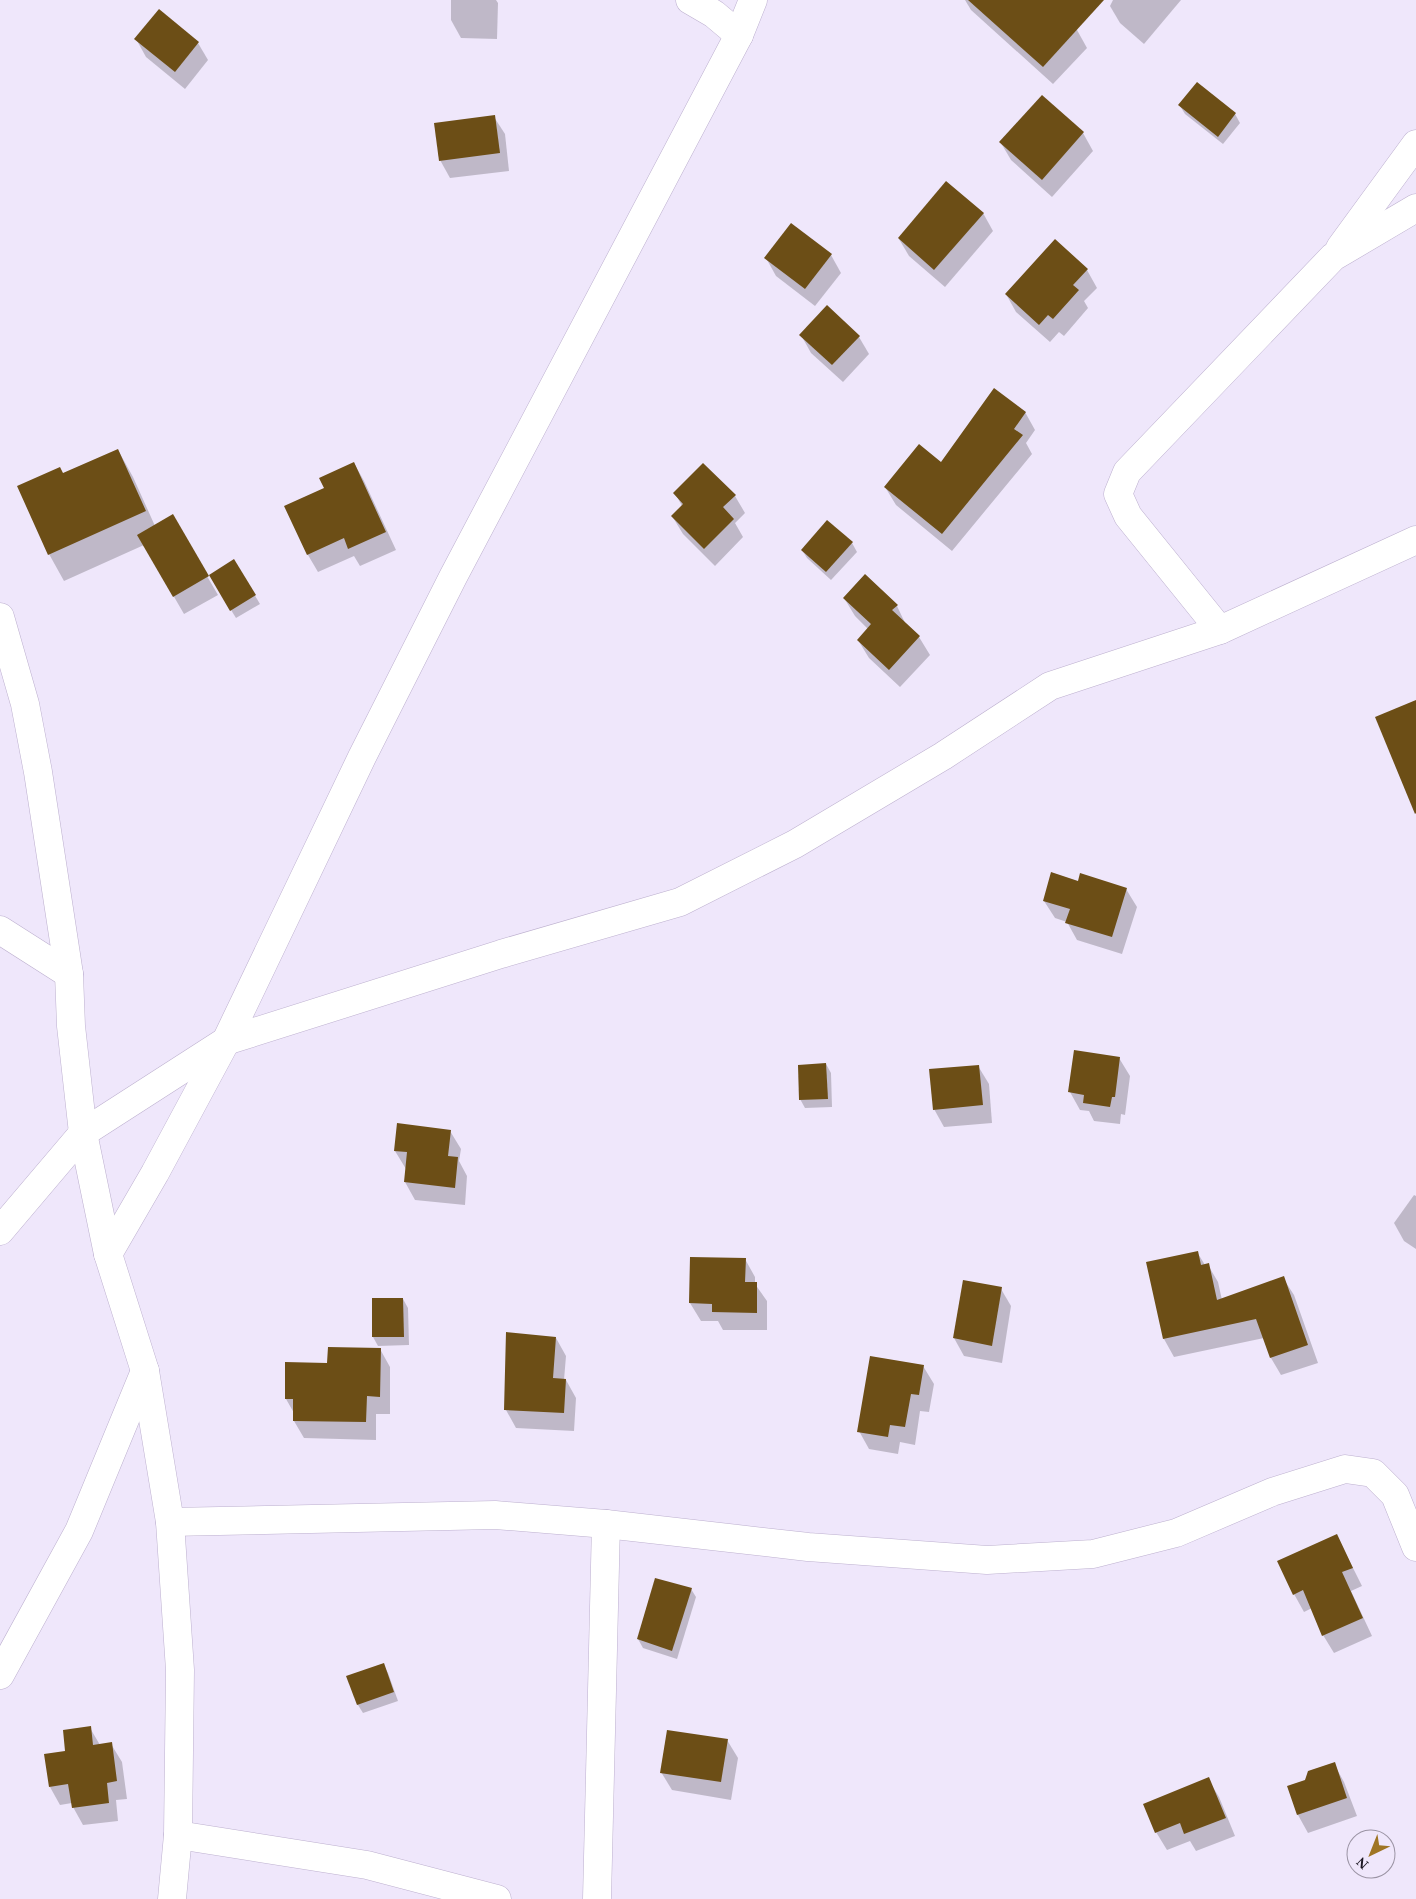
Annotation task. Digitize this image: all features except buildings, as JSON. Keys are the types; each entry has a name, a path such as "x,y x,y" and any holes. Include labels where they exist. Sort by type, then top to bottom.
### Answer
{"street":[{"path":"690,0 714,14 739,35"},
{"path":"108,1254 155,1173 226,1041 362,756 448,585 739,35 753,0"},
{"path":"1220,630 1128,516 1118,494 1127,472 1333,257 1416,144"},
{"path":"1333,257 1416,208"},
{"path":"0,1231 83,1133 226,1041 501,954 680,902 795,844 943,756 1050,686 1220,630 1416,540"},
{"path":"0,617 25,704 38,772 70,974 71,1026 83,1133 108,1254 145,1371 170,1522 180,1670 178,1835 172,1899"},
{"path":"0,930 70,974"},
{"path":"0,1675 79,1531 145,1371"},
{"path":"170,1522 495,1515 606,1524 808,1547 987,1560 1093,1554 1176,1533 1272,1492 1345,1469 1373,1473 1395,1495 1416,1547"},
{"path":"597,1899 606,1524"},
{"path":"178,1835 366,1866 497,1899"}]}
